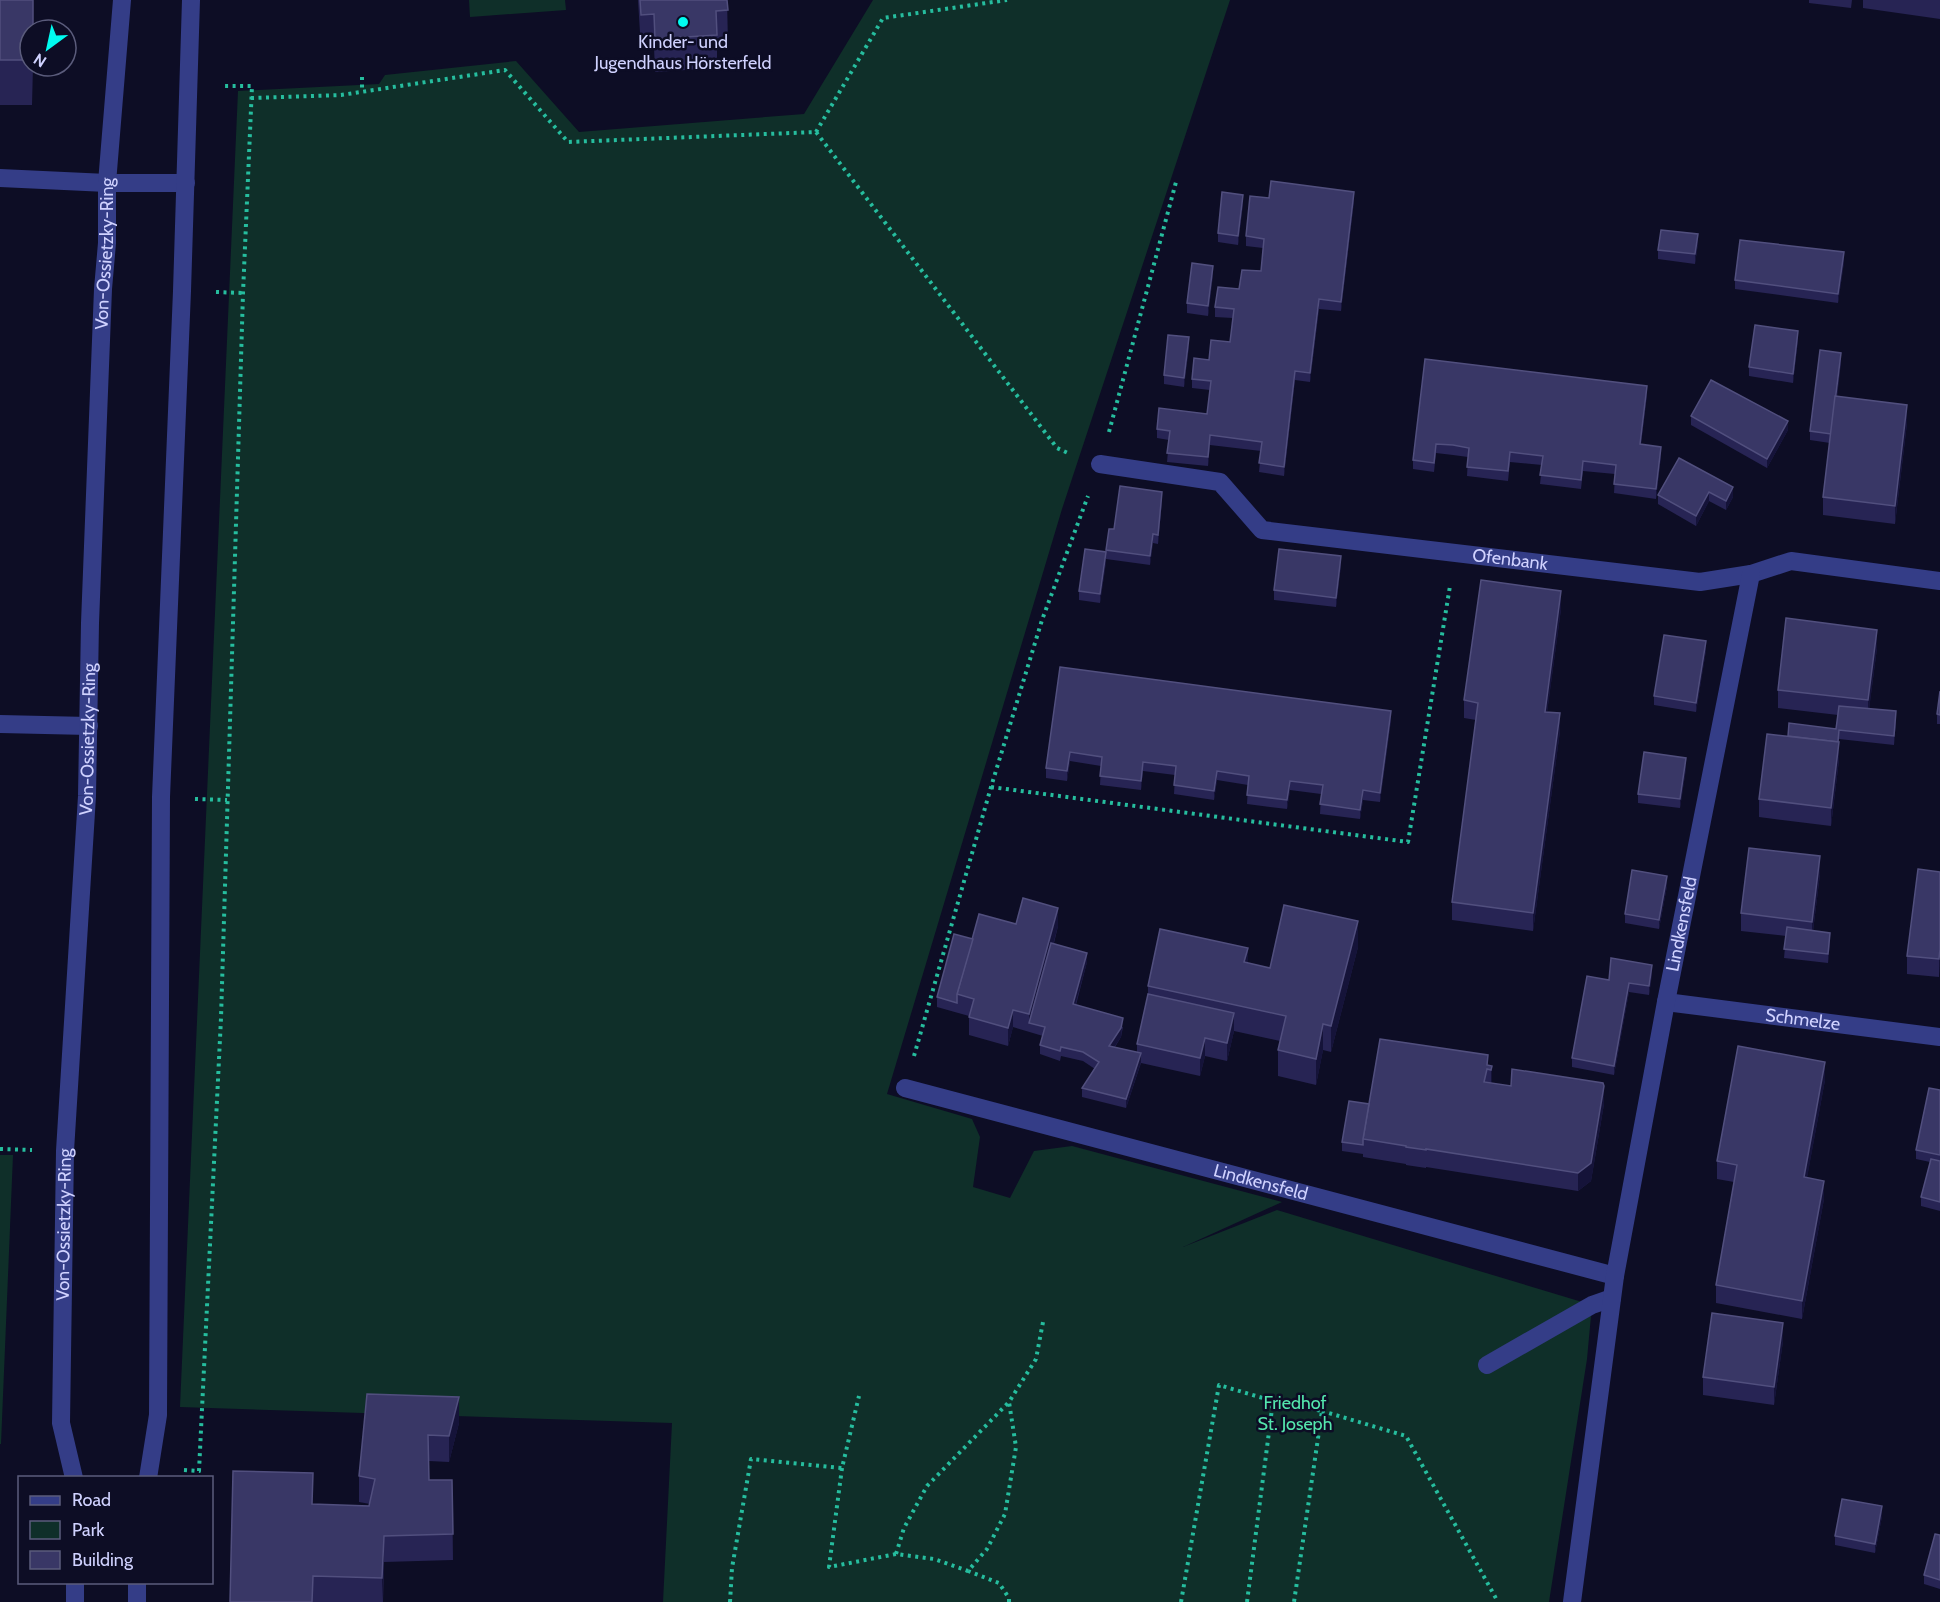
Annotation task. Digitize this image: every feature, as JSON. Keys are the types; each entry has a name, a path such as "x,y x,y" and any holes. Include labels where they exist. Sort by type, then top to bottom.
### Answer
{"street":[{"name":"Von-Ossietzky-Ring","path":"74,1476 61,1423 65,1151 87,796 90,623 103,289 107,243 107,183 122,0"},
{"path":"149,1473 158,1415 161,797 192,0"},
{"path":"0,178 107,183 186,183"},
{"name":"Ofenbank","path":"1100,464 1220,482 1262,530 1700,582 1751,574 1791,561 1940,581"},
{"name":"Lindkensfeld","path":"1572,1602 1615,1276 1666,1002 1751,574"},
{"path":"0,724 88,726"},
{"name":"Schmelze","path":"1666,1002 1940,1037"},
{"name":"Lindkensfeld","path":"905,1088 1615,1276"},
{"path":"1487,1365 1592,1305 1612,1298"},
{"path":"75,1584 75,1602"},
{"path":"137,1584 137,1602"}],"path":[{"path":"816,132 883,18 1007,0"},
{"path":"251,98 341,95 505,70 568,142 816,132"},
{"path":"362,77 362,92"},
{"path":"149,1473 199,1471 221,1018 242,304 252,86 189,86"},
{"path":"816,132 1057,448 1100,464"},
{"path":"905,1088 991,787 1042,620 1100,464 1176,182"},
{"path":"991,787 1408,842 1455,552"},
{"path":"896,1554 904,1528 927,1486 1009,1402 1036,1359 1043,1322"},
{"path":"1181,1602 1219,1385 1273,1401 1322,1411 1406,1436 1498,1602"},
{"path":"859,1396 842,1468 830,1567 896,1554 934,1559 999,1583 1010,1598 1009,1602"},
{"path":"1247,1602 1273,1401"},
{"path":"968,1571 987,1549 1005,1514 1016,1447 1009,1402"},
{"path":"1294,1602 1322,1411"},
{"path":"730,1602 732,1568 751,1459 842,1468"}],"green space":[{"path":"469,0 565,0 566,10 470,17"},
{"name":"Friedhof St. Joseph","path":"873,0 1230,0 1062,509 887,1094 972,1119 980,1137 973,1187 1010,1198 1034,1151 1072,1146 1282,1202 1183,1247 1277,1210 1592,1305 1587,1359 1549,1602 663,1602 672,1423 180,1407 238,91 379,84 385,75 516,61 579,132 804,114"},
{"path":"0,1155 13,1155 1,1444 0,1444"}],"building":[{"path":"0,0 33,0 33,18 18,18 18,60 0,60"},
{"path":"640,0 727,0 728,10 716,11 717,35 655,39 654,14 641,15"},
{"path":"1271,181 1354,192 1341,302 1319,299 1310,373 1295,371 1284,467 1259,463 1262,442 1210,435 1208,457 1167,453 1170,431 1157,429 1159,408 1207,414 1211,381 1192,379 1194,358 1209,360 1211,340 1230,342 1234,309 1215,307 1218,287 1239,289 1242,270 1261,271 1264,239 1246,236 1250,196 1269,198"},
{"path":"1222,192 1243,195 1238,236 1218,233"},
{"path":"1661,230 1698,234 1695,254 1658,250"},
{"path":"1740,240 1844,252 1838,294 1735,280"},
{"path":"1192,263 1213,266 1208,306 1187,303"},
{"path":"1755,325 1798,331 1793,374 1749,367"},
{"path":"1168,335 1189,337 1184,378 1164,375"},
{"path":"1820,350 1841,353 1831,434 1810,431"},
{"path":"1425,359 1647,386 1640,444 1661,447 1656,489 1614,484 1616,465 1583,461 1581,480 1540,475 1543,456 1510,452 1508,471 1467,467 1469,448 1453,445 1436,444 1434,463 1413,460"},
{"path":"1711,380 1788,421 1767,459 1691,416"},
{"path":"1835,396 1907,405 1895,506 1823,497"},
{"path":"1679,458 1733,487 1726,501 1709,492 1696,516 1658,495"},
{"path":"1120,486 1162,492 1158,535 1153,534 1150,556 1106,550 1109,529 1114,529"},
{"path":"1085,549 1106,552 1100,594 1079,591"},
{"path":"1279,549 1341,556 1336,598 1274,590"},
{"path":"1481,580 1561,591 1545,712 1560,713 1533,913 1452,902 1478,703 1464,700"},
{"path":"1786,618 1877,630 1868,700 1778,690"},
{"path":"1664,635 1706,641 1696,703 1654,696"},
{"path":"1060,667 1391,711 1380,793 1363,790 1360,810 1320,804 1323,785 1290,781 1287,800 1247,795 1249,776 1217,771 1214,791 1174,785 1176,766 1143,762 1141,781 1100,776 1102,757 1070,752 1067,771 1046,768"},
{"path":"1940,691 1940,715 1937,714"},
{"path":"1839,706 1896,711 1894,736 1839,730 1838,742 1788,736 1789,723 1836,729"},
{"path":"1767,734 1839,742 1831,808 1759,799"},
{"path":"1644,752 1686,758 1680,799 1638,794"},
{"path":"1749,848 1820,856 1812,922 1741,913"},
{"path":"1918,869 1940,872 1939,959 1907,956"},
{"path":"1632,870 1667,876 1659,920 1625,914"},
{"path":"1023,898 1058,908 1029,1014 1013,1010 1008,1028 969,1017 974,999 957,994 979,914 1016,924"},
{"path":"1284,905 1358,921 1331,1026 1323,1024 1316,1059 1278,1050 1286,1016 1148,986 1160,929 1248,948 1244,962 1270,968"},
{"path":"1787,927 1830,933 1828,954 1784,949"},
{"path":"954,934 973,939 957,994 957,1003 937,997"},
{"path":"1051,943 1087,953 1073,1004 1123,1018 1121,1028 1109,1046 1141,1053 1126,1099 1082,1088 1099,1062 1083,1052 1061,1047 1060,1051 1040,1045 1045,1027 1029,1023"},
{"path":"1611,958 1652,965 1649,986 1629,983 1614,1066 1572,1058 1587,976 1609,980"},
{"path":"1148,994 1234,1013 1227,1043 1205,1038 1200,1058 1137,1044"},
{"path":"1380,1039 1488,1055 1487,1065 1492,1066 1491,1070 1487,1069 1484,1082 1511,1086 1512,1069 1603,1083 1591,1163 1578,1173 1363,1139"},
{"path":"1738,1046 1825,1062 1804,1177 1824,1181 1802,1301 1716,1285 1737,1165 1717,1161"},
{"path":"1929,1088 1940,1090 1940,1155 1916,1150"},
{"path":"1349,1101 1369,1104 1363,1145 1342,1142"},
{"path":"1931,1159 1940,1161 1940,1202 1921,1197"},
{"path":"1712,1313 1783,1323 1774,1387 1703,1377"},
{"path":"367,1394 459,1397 449,1436 428,1435 429,1480 452,1480 453,1534 384,1536 382,1578 313,1576 312,1602 230,1602 233,1471 313,1473 312,1504 369,1506 375,1479 359,1476"},
{"path":"1842,1499 1882,1506 1875,1544 1835,1536"},
{"path":"1935,1534 1940,1535 1940,1580 1924,1575"}],"place":[{"name":"Kinder- und Jugendhaus Hörsterfeld","path":"683,22"}]}
